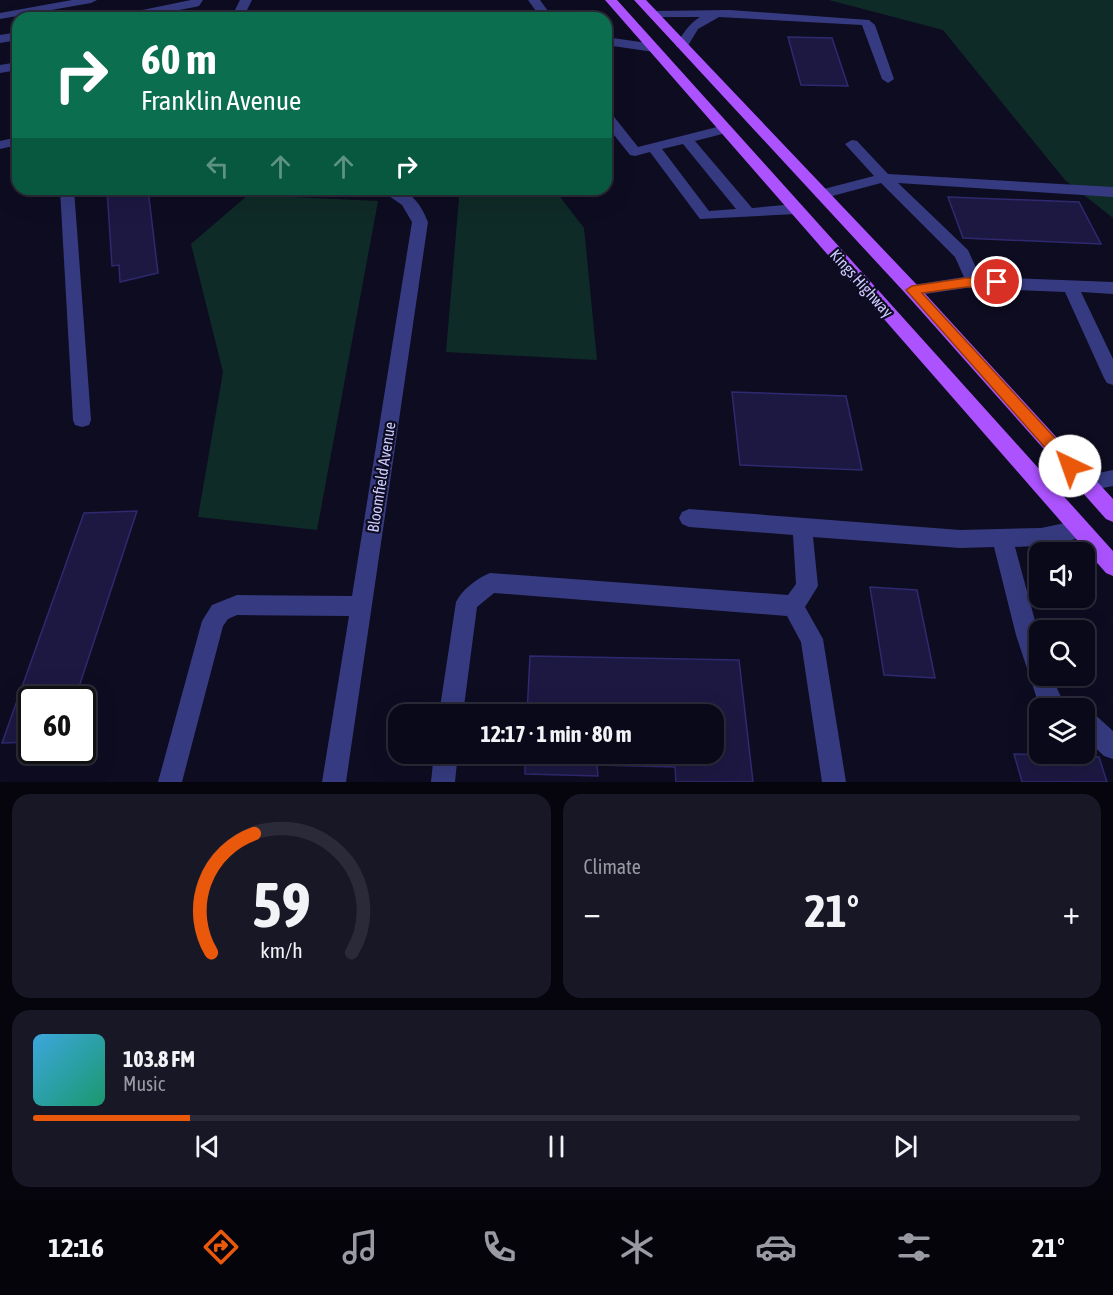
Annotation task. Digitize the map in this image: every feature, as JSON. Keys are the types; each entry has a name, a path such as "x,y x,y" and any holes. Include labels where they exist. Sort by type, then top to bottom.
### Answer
{"main road":[{"name":"Kings Highway","path":"611,0 1113,566"},
{"name":"Kings Highway","path":"640,0 912,290 1113,513"}],"street":[{"path":"26,12 91,0"},
{"path":"151,12 195,4 197,0"},
{"path":"534,0 543,12"},
{"path":"653,14 730,13 865,22 869,25 888,80"},
{"path":"682,46 688,32 697,24 717,14"},
{"path":"612,42 654,48"},
{"path":"612,123 635,152 725,129"},
{"path":"686,139 748,213"},
{"path":"852,144 962,254 974,282"},
{"path":"653,147 705,216 796,209"},
{"path":"820,194 884,178 1113,192"},
{"path":"67,195 82,420"},
{"name":"Bloomfield Avenue","path":"334,782 420,222 416,210 406,199 398,195"},
{"path":"912,290 974,282 1113,288"},
{"path":"1070,286 1113,378"},
{"path":"1086,483 1113,478"},
{"path":"689,518 960,539 1041,537 1080,529"},
{"path":"793,606 807,586 802,526"},
{"path":"1002,538 1029,641"},
{"path":"452,704 467,602 490,583 793,606"},
{"path":"170,782 213,621 220,612 237,605 361,606"},
{"path":"793,606 812,639 834,782"},
{"path":"1095,730 1113,747"},
{"path":"443,782 445,764"}],"green space":[{"path":"829,0 1113,0 1113,218 1065,180 943,30"},
{"path":"248,195 378,201 317,530 198,517 223,372 191,244"},
{"path":"455,195 559,195 584,228 597,360 446,352 459,198"}],"building":[{"path":"788,37 832,38 848,86 801,85"},
{"path":"107,195 149,195 158,273 120,282 119,265 112,266"},
{"path":"948,197 1079,202 1101,244 963,238"},
{"path":"732,392 846,396 862,470 740,465"},
{"path":"137,511 79,686 22,686 84,513"},
{"path":"870,587 917,590 935,678 884,675"},
{"path":"530,656 739,660 753,782 676,782 675,767 597,765 598,776 525,774 525,764 724,764 724,704 528,704"},
{"path":"18,698 18,742 2,743"},
{"path":"1014,754 1029,755 1029,764 1095,764 1095,757 1099,757 1107,782 1022,782"}],"route":[{"path":"997,282 966,282 912,290 1070,466"}]}
